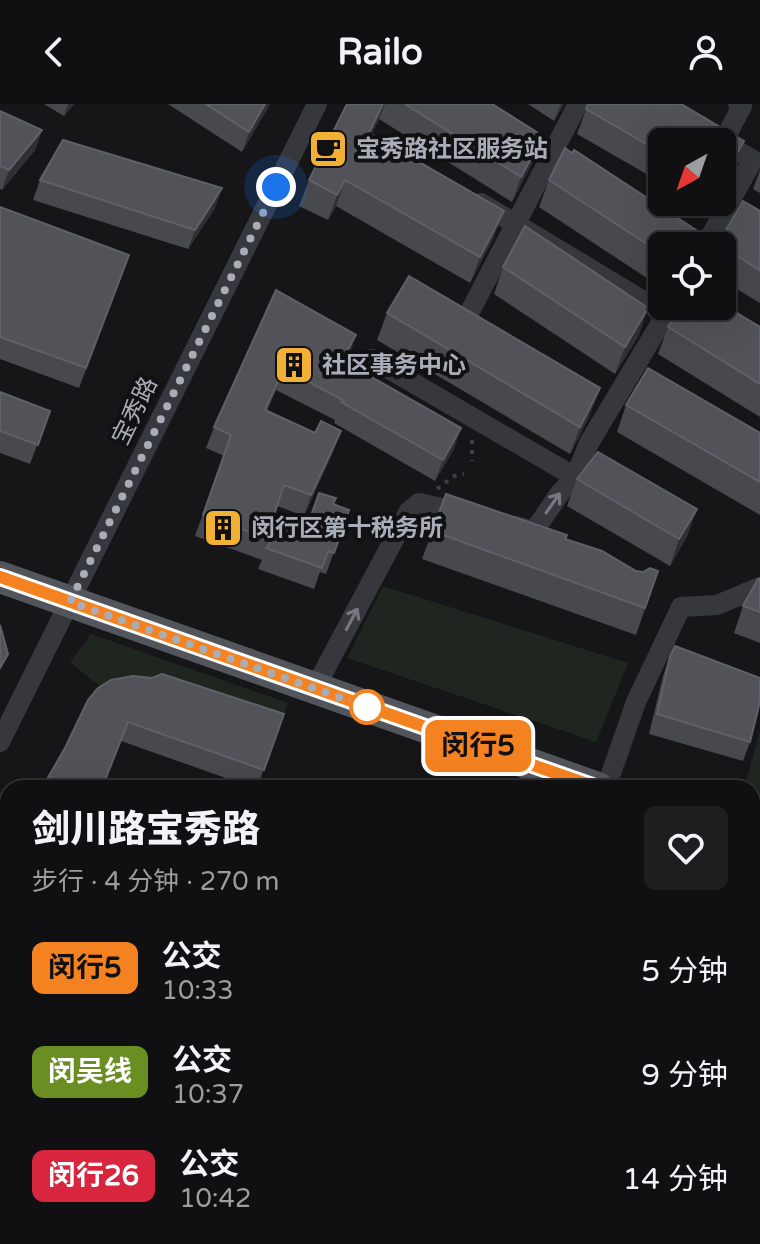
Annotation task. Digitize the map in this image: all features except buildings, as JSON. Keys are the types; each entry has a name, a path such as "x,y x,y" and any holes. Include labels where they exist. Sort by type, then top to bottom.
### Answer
{"main road":[{"path":"0,577 575,780"}],"street":[{"name":"宝秀路","path":"0,742 317,104"},
{"path":"441,310 471,327 515,223 578,104"},
{"path":"730,128 742,106 738,104"},
{"path":"736,150 753,160 736,188"},
{"path":"464,192 642,300"},
{"path":"736,204 750,213"},
{"path":"315,688 409,511 419,503 540,535 560,493 591,457 640,371 664,320"},
{"path":"372,359 575,477"},
{"path":"609,780 636,702 670,646 681,607 717,605 760,587"}],"shaded area":[{"path":"383,586 628,663 596,742 347,658"},
{"path":"91,634 288,703 277,733 103,689 70,662"},
{"path":"760,731 760,780 746,780"}],"bus line":[{"name":"闵行5","path":"0,577 575,780"}],"place":[{"name":"宝秀路社区服务站","path":"328,149"},
{"name":"社区事务中心","path":"294,365"},
{"name":"闵行区第十税务所","path":"223,528"}],"route":[{"path":"276,187 70,602 367,707"}]}
